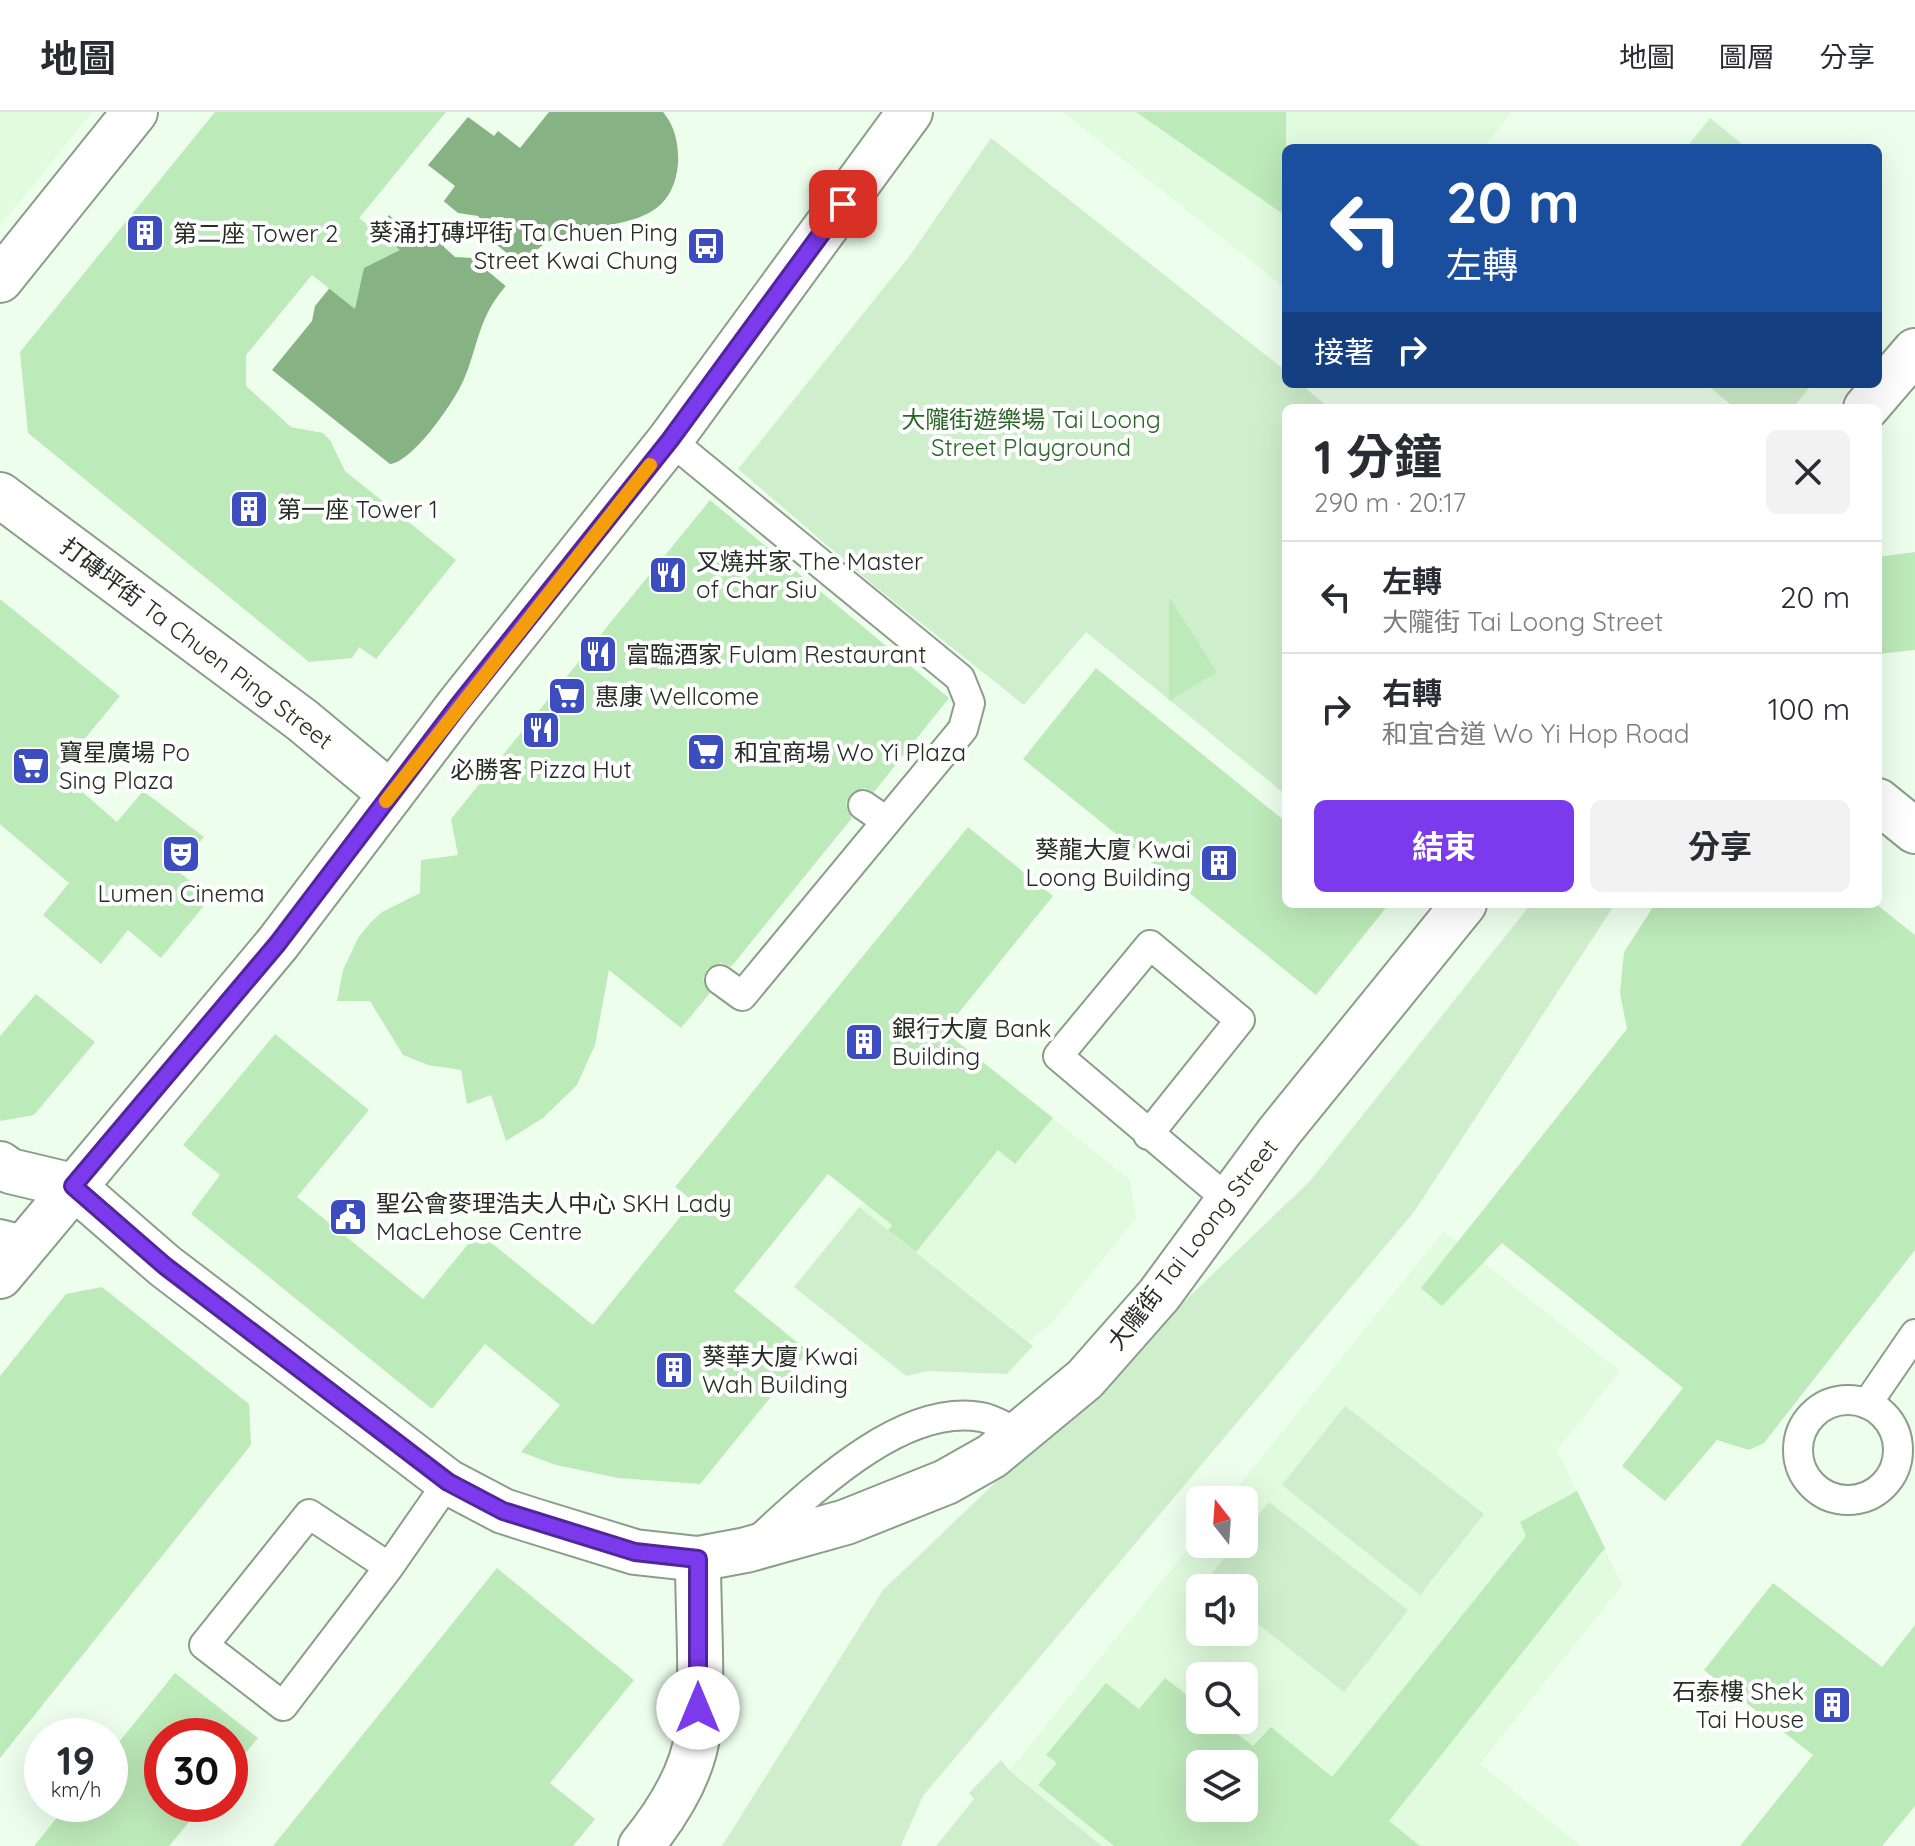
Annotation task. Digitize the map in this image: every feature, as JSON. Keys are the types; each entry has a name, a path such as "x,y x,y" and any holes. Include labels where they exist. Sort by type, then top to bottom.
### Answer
{"street":[{"path":"0,280 135,112"},
{"path":"0,1276 14,1237 73,1186 278,943 391,794 670,440 910,112"},
{"path":"1869,404 1915,351"},
{"name":"打磚坪街 Ta Chuen Ping Street","path":"0,495 302,720 391,794"},
{"path":"1882,804 1915,831"},
{"name":"大隴街 Tai Loong Street","path":"73,1186 165,1266 448,1482 503,1511 635,1552 698,1559 746,1550 846,1522 923,1491 992,1456 1085,1379 1159,1295 1227,1199 1461,908"},
{"path":"0,1164 10,1171 73,1186"},
{"path":"641,1846 659,1823 684,1779 698,1733 698,1559"}],"lane":[{"path":"670,440 960,678 970,703 963,729 874,813 742,996 720,980"},
{"path":"1148,1135 1240,1020 1150,945 1058,1056 1148,1135 1227,1199"},
{"path":"1867,1404 1915,1334"},
{"path":"746,1550 827,1478 863,1453 912,1428 944,1416 983,1417 1020,1434"},
{"path":"389,1567 309,1514 204,1645 283,1706 389,1567 448,1482"}],"shaded area":[{"path":"0,112 92,112 0,226"},
{"path":"549,112 663,112 673,130 678,150 678,164 671,190 657,207 638,218 569,233 548,242 530,257 489,310 464,379 443,415 410,453 390,464 272,370 312,321 315,306 389,215 416,239 455,186 428,165 468,117 494,136 498,131 520,148"},
{"path":"1063,112 1512,112 1486,144 1282,144 1282,286"},
{"path":"980,1060 1130,1180 1136,1218 1051,1324 1028,1342 859,1207"},
{"path":"1444,1231 1620,1371 1557,1450 1622,1585 1480,1764 1581,1846 1102,1846 1010,1770 1186,1551 1186,1558 1258,1558 1258,1486 1238,1486"}],"green space":[{"path":"1710,118 1742,144 1689,144"},
{"name":"大隴街遊樂場 Tai Loong Street Playground","path":"991,138 1282,368 1282,388 1306,388 1324,404 1282,404 1282,792 1086,632 1024,705 872,584 738,469 911,254"},
{"path":"1711,388 1809,388 1796,404 1730,404"},
{"path":"1528,908 1612,908 1414,1212 923,1796 901,1846 722,1846 883,1590 1310,1181"},
{"path":"859,1207 1033,1346 1007,1374 928,1371 906,1376 794,1287"},
{"path":"1345,1406 1484,1514 1420,1595 1282,1485"},
{"path":"1269,1502 1408,1610 1344,1692 1258,1624 1258,1574 1211,1574 1224,1558 1258,1558 1258,1516"},
{"path":"1001,1760 1010,1771 1102,1846 936,1846 974,1799 969,1793"}],"pier":[{"path":"441,199 458,213 478,216 488,229 488,238 527,269 508,288 472,258 455,257 444,247 441,233 425,220"}],"building":[{"path":"215,112 446,112 359,218 400,250 364,268 355,309 312,275 246,355 246,386 291,427 323,433 330,440 345,471 456,560 376,659 359,647 352,658 309,662 28,433 20,352"},
{"path":"1136,112 1286,112 1286,144 1282,144 1282,213"},
{"name":"和宜商場 Wo Yi Plaza","path":"710,500 949,698 874,792 864,788 850,795 846,804 852,818 731,967 721,963 707,969 703,979 710,993 681,1028 609,970 595,1045 577,1085 543,1118 506,1141 491,1095 467,1104 461,1070 428,1065 403,1055 370,1001 337,1001 343,970 358,938 371,922 382,912 420,893 421,860 458,855 451,819"},
{"path":"1915,552 1915,650 1882,654 1882,556"},
{"path":"1169,597 1217,672 1169,701"},
{"path":"0,599 120,696 58,771 117,822 143,791 204,837 176,870 211,897 161,958 128,930 101,964 43,915 69,883 0,824"},
{"name":"葵龍大廈 Kwai Loong Building","path":"1096,668 1282,819 1282,908 1386,908 1316,995 1023,759"},
{"path":"968,827 1053,896 944,1031 1053,1118 1015,1164 998,1150 916,1252 888,1230 892,1225 828,1174 734,1291 808,1351 700,1484 618,1478 556,1465 521,1452 560,1405 485,1344 432,1409 191,1214 220,1175 183,1145 275,1034 369,1110 297,1197 423,1299 478,1232 593,1325 693,1201 675,1187"},
{"path":"1652,908 1881,908 1915,935 1915,1250 1764,1443 1749,1450 1717,1440 1665,1501 1622,1466 1683,1388 1502,1243 1442,1306 1421,1288 1627,1029 1620,993 1624,952"},
{"path":"36,994 95,1042 34,1115 0,1121 0,1036"},
{"path":"102,1287 249,1404 251,1445 32,1718 24,1718 24,1728 0,1758 0,1376 66,1294"},
{"path":"1577,1491 1605,1548 1389,1821 1420,1846 1114,1846 1038,1785 1057,1763 1046,1755 1106,1683 1139,1709 1165,1678 1186,1694 1186,1734 1237,1734 1253,1746 1271,1727 1332,1777 1526,1536 1520,1522"},
{"path":"497,1568 634,1680 550,1783 595,1819 573,1846 273,1846"},
{"name":"石泰樓 Shek Tai House","path":"1773,1583 1882,1667 1915,1625 1915,1806 1882,1846 1740,1846 1813,1755 1704,1670"},
{"path":"175,1673 232,1718 144,1718 144,1822 189,1822 169,1846 34,1846 53,1822 128,1822 128,1731"},
{"path":"248,1730 258,1738 248,1750"}],"slow traffic":[{"path":"386,801 650,465"}],"place":[{"name":"第二座 Tower 2","path":"145,233"},
{"name":"葵涌打磚坪街 Ta Chuen Ping Street Kwai Chung","path":"706,246"},
{"name":"第一座 Tower 1","path":"249,509"},
{"name":"叉燒丼家 The Master of Char Siu","path":"668,575"},
{"name":"富臨酒家 Fulam Restaurant","path":"598,654"},
{"name":"惠康 Wellcome","path":"567,696"},
{"name":"必勝客 Pizza Hut","path":"541,730"},
{"name":"和宜商場 Wo Yi Plaza","path":"706,752"},
{"name":"寶星廣場 Po Sing Plaza","path":"31,766"},
{"name":"Lumen Cinema","path":"181,854"},
{"name":"葵龍大廈 Kwai Loong Building","path":"1219,863"},
{"name":"銀行大廈 Bank Building","path":"864,1042"},
{"name":"聖公會麥理浩夫人中心 SKH Lady MacLehose Centre","path":"348,1217"},
{"name":"葵華大廈 Kwai Wah Building","path":"674,1370"},
{"name":"石泰樓 Shek Tai House","path":"1832,1705"}],"route":[{"path":"698,1708 698,1559 635,1552 503,1511 448,1482 362,1413 165,1266 73,1186 278,943 458,706 670,440 843,204"}]}
